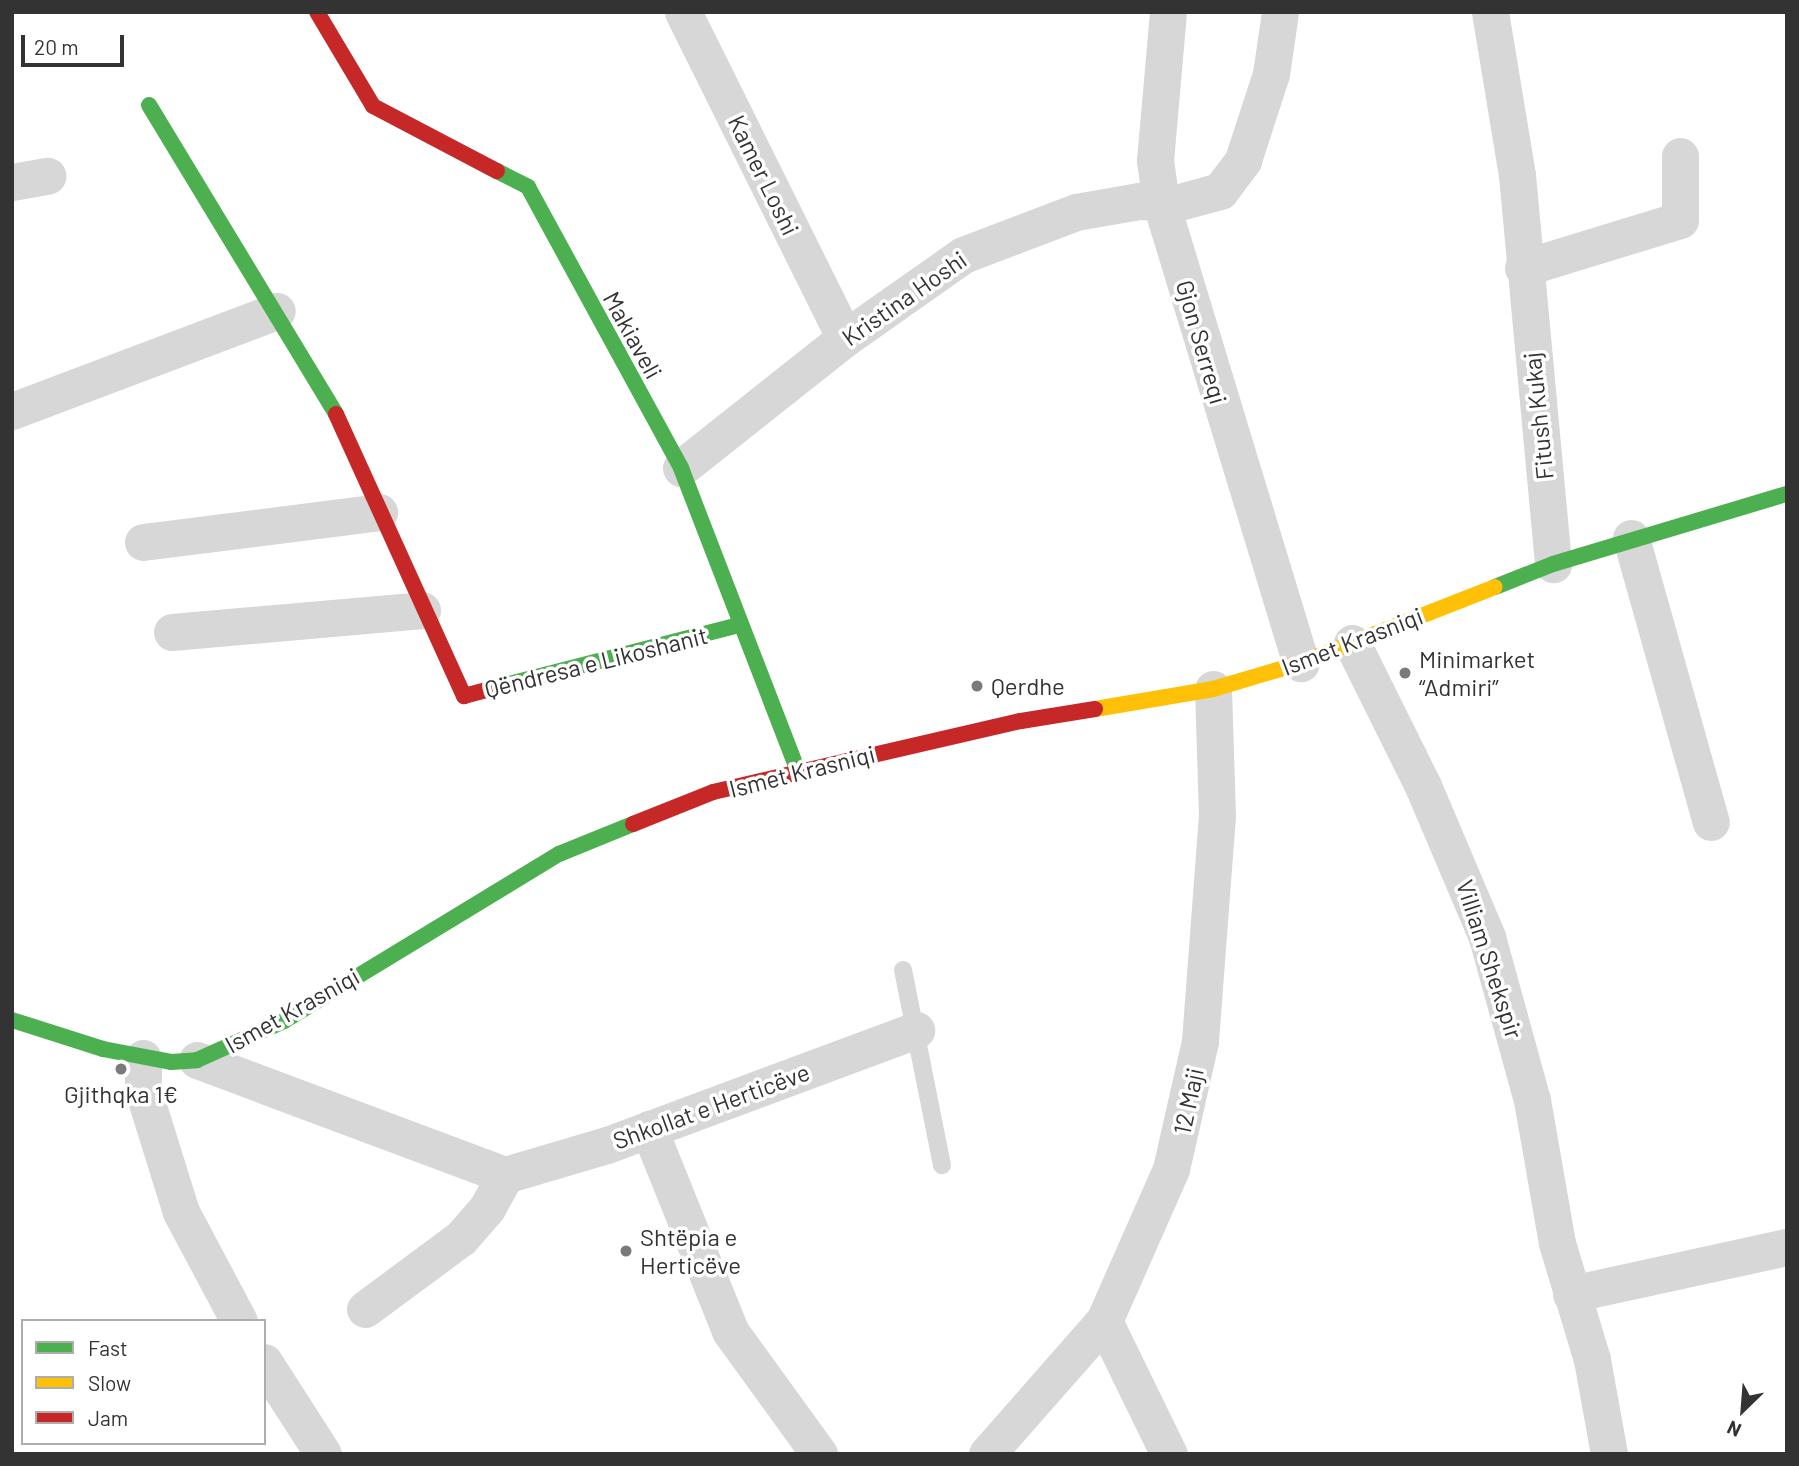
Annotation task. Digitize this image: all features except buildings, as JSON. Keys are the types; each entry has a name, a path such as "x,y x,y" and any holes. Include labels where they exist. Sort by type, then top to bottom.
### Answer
{"street":[{"name":"Makiaveli","path":"317,12 373,106 528,187 681,468 798,771"},
{"name":"Kamer Loshi","path":"683,12 845,338"},
{"name":"Gjon Serreqi","path":"1168,12 1155,160 1161,203 1301,663"},
{"path":"1161,203 1202,198 1220,191 1234,178 1271,74 1280,12"},
{"name":"Fitush Kukaj","path":"1490,12 1517,175 1523,268 1553,564"},
{"name":"Qëndresa e Likoshanit","path":"149,104 277,311 340,420 422,610 464,696 740,625"},
{"path":"1523,268 1680,220 1680,156"},
{"name":"Kristina Hoshi","path":"681,468 845,338 963,255 1076,212 1139,201 1161,203"},
{"path":"12,411 277,311"},
{"name":"Ismet Krasniqi","path":"12,1020 143,1058 197,1060 284,1021 559,854 713,792 1021,721 1213,689 1301,663 1553,564 1631,538 1787,494"},
{"path":"143,542 379,512"},
{"path":"1631,538 1711,822"},
{"path":"172,632 422,610"},
{"name":"Villiam Shekspir","path":"1352,643 1423,786 1487,937 1532,1100 1557,1243 1592,1360 1609,1454"},
{"name":"12 Maji","path":"987,1454 1104,1321 1171,1169 1200,1041 1217,816 1213,689"},
{"name":"Shkollat e Herticëve","path":"505,1175 649,1129 916,1030"},
{"path":"143,1058 143,1090 181,1212 238,1319"},
{"path":"197,1060 505,1175 487,1208 461,1238 366,1309"},
{"path":"649,1129 730,1331 820,1454"},
{"path":"1571,1294 1787,1247"},
{"path":"1104,1321 1169,1454"},
{"path":"266,1365 323,1454"}],"lane":[{"path":"903,970 942,1165"}],"traffic: fast":[{"path":"149,105 336,414"},
{"path":"497,171 528,187 681,468 798,771"},
{"path":"1495,587 1553,564 1787,494"},
{"path":"490,689 740,625"},
{"path":"12,1020 103,1049 171,1062 197,1060 284,1021 559,854 633,824"}],"traffic: slow":[{"path":"1095,709 1213,689 1301,663 1495,587"}],"traffic: jam":[{"path":"317,12 373,106 497,171"},
{"path":"336,414 464,696 490,689"},
{"path":"633,824 713,792 1021,721 1095,709"}],"place":[{"name":"Minimarket “Admiri”","path":"1405,673"},
{"name":"Qerdhe","path":"977,686"},
{"name":"Gjithqka 1€","path":"121,1069"},
{"name":"Shtëpia e Herticëve","path":"626,1251"}]}
